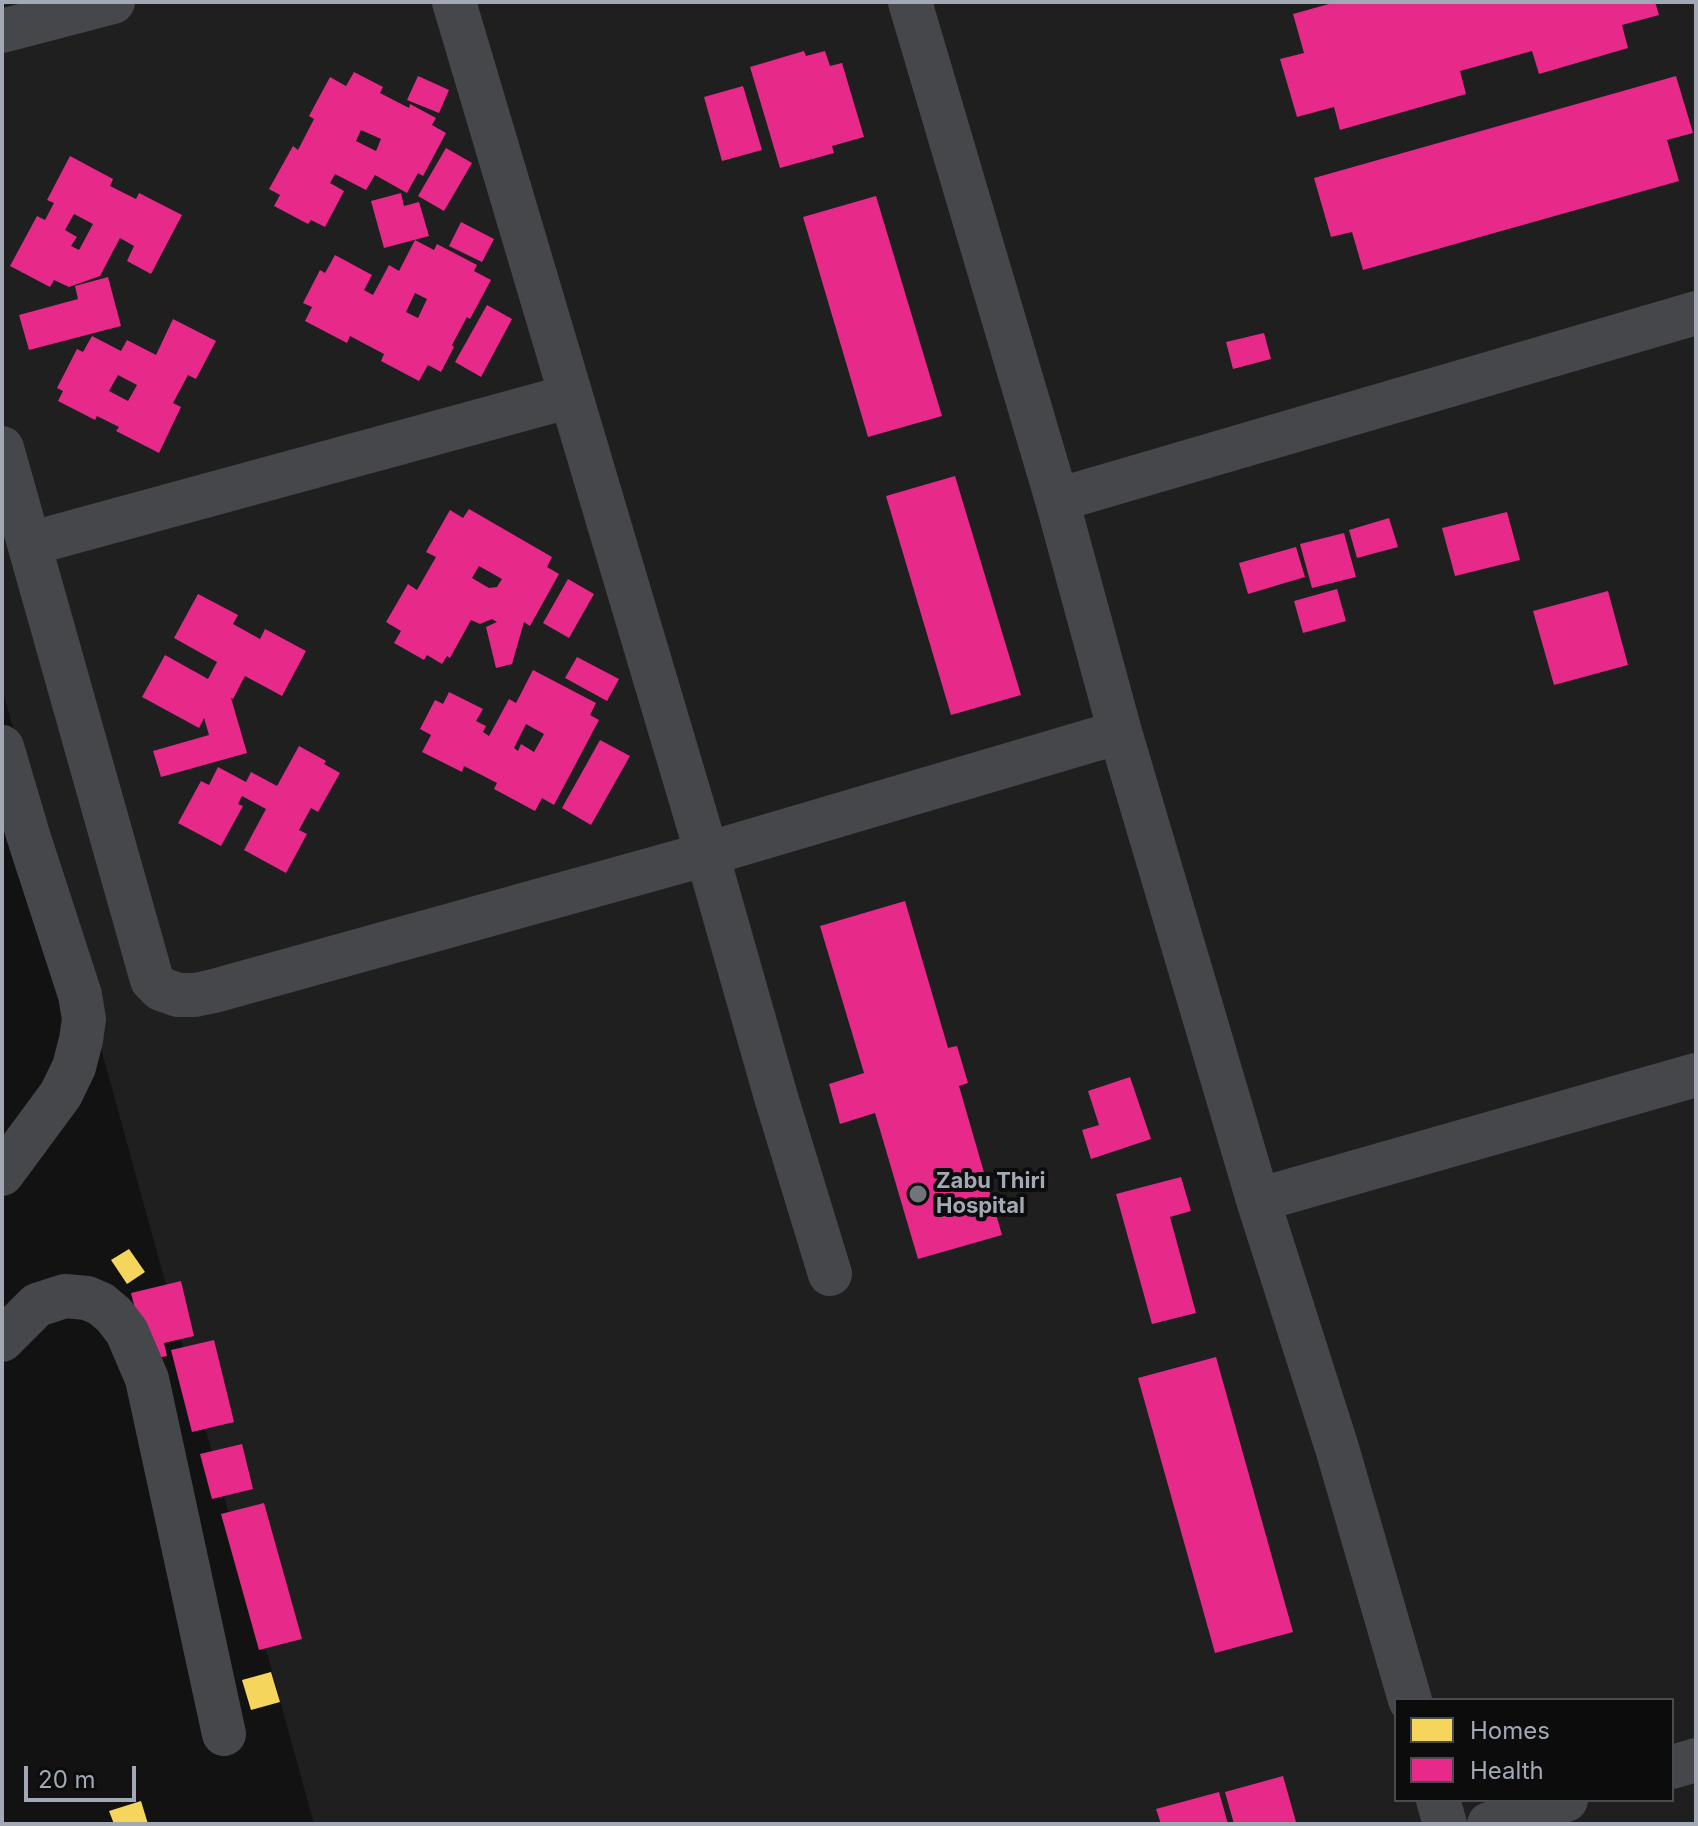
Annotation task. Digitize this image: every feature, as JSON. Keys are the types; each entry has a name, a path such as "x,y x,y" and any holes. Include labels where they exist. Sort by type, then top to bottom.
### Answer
{"street":[{"path":"2,31 113,2"},
{"path":"454,2 830,1274"},
{"path":"910,2 1057,500 1120,732 1409,1698"},
{"path":"1057,500 1696,313"},
{"path":"29,544 571,396"},
{"path":"2,448 146,962 152,980 161,989 178,995 214,991 707,854 1120,732"},
{"path":"2,747 15,840 80,995 84,1019 74,1067 61,1094 2,1174"},
{"path":"1258,1200 1696,1075"},
{"path":"2,1340 37,1305 65,1296 87,1298 101,1304 127,1332 147,1379 224,1734"},
{"path":"1674,1766 1696,1760"},
{"path":"1439,1802 1445,1824"},
{"path":"1489,1824 1560,1802"}],"shaded area":[{"name":"Zabu Thiri Hospital","path":"2,2 1696,2 1696,1824 314,1824 2,688"}],"building: Homes":[{"path":"129,1249 145,1272 127,1284 111,1260"},
{"path":"271,1672 280,1702 251,1710 242,1680"},
{"path":"141,1801 148,1824 114,1824 109,1811"}],"building: Health":[{"path":"1336,2 1655,2 1659,15 1622,25 1628,48 1539,74 1532,51 1460,71 1466,94 1340,130 1334,107 1297,117 1280,59 1304,53 1293,14"},
{"path":"804,51 806,56 825,51 830,66 842,63 864,137 832,146 834,153 780,168 750,67"},
{"path":"354,72 383,87 380,93 436,118 432,125 446,133 423,176 418,173 407,193 375,175 366,190 335,174 330,183 344,191 325,227 311,220 308,224 274,206 280,195 269,189 293,146 298,150 314,119 309,116 330,77 346,86","holes":["361,130 381,139 376,151 356,141"]},
{"path":"418,76 449,90 439,113 407,100"},
{"path":"1676,76 1693,133 1667,140 1679,181 1363,270 1352,232 1331,237 1314,178"},
{"path":"743,86 762,150 722,161 704,97"},
{"path":"446,148 472,163 444,211 418,196"},
{"path":"70,156 113,179 110,186 136,199 139,193 182,215 151,274 127,261 134,246 120,238 100,276 69,287 54,280 50,287 10,266 37,216 45,220 54,203 47,200","holes":["74,214 93,224 79,250 71,246 77,237 65,230"]},
{"path":"401,193 404,206 419,202 429,236 384,248 371,201"},
{"path":"876,196 942,416 868,437 803,217"},
{"path":"461,222 494,239 482,262 449,246"},
{"path":"415,240 434,250 437,244 477,265 474,271 491,280 470,319 467,317 441,372 428,365 419,381 381,361 384,354 350,336 347,343 305,321 312,307 303,303 320,270 325,273 335,255 372,275 364,290 373,295 389,265 399,271","holes":["415,293 427,299 418,318 406,312"]},
{"path":"108,277 121,326 29,350 19,315 78,299 75,286"},
{"path":"487,305 512,319 481,377 455,362"},
{"path":"173,319 216,341 196,379 188,375 173,403 181,407 159,453 116,431 119,427 97,416 95,420 58,401 63,391 57,388 77,349 83,352 92,336 121,351 127,340 156,355","holes":["118,375 137,385 128,401 109,391"]},
{"path":"1264,333 1271,359 1233,369 1226,342"},
{"path":"955,476 1021,695 951,715 886,496"},
{"path":"469,509 552,557 547,567 559,574 530,626 524,622 512,664 496,668 486,627 497,622 492,619 480,624 471,620 450,658 447,656 442,664 427,655 424,660 394,643 401,631 386,622 408,584 417,590 436,557 426,552 450,510 463,518","holes":["479,566 502,579 497,587 489,588 472,578"]},
{"path":"1507,512 1520,560 1455,576 1442,528"},
{"path":"1389,518 1398,547 1357,558 1349,530"},
{"path":"1344,533 1356,577 1312,588 1300,544"},
{"path":"1296,547 1305,577 1248,594 1239,563"},
{"path":"568,579 594,594 569,638 543,623"},
{"path":"1337,589 1346,621 1303,633 1294,601"},
{"path":"1608,591 1628,665 1554,685 1533,611"},
{"path":"198,594 238,615 233,624 260,639 265,629 306,651 282,696 245,676 231,698 247,753 161,777 153,751 209,735 204,718 199,728 142,697 165,655 208,679 217,662 174,638"},
{"path":"577,657 619,679 607,701 565,678"},
{"path":"533,670 596,703 590,715 599,720 554,805 542,798 535,811 494,789 497,783 464,766 462,772 422,752 431,735 420,729 435,700 443,704 449,692 483,709 476,721 486,726 483,732 489,736 509,699 516,703","holes":["526,724 544,734 534,752 521,744 518,751 514,748"]},
{"path":"600,740 630,756 591,825 562,808"},
{"path":"299,746 340,773 318,812 311,808 299,830 307,834 286,873 244,850 266,809 242,796 238,804 243,806 221,846 178,823 201,781 209,785 218,767 246,782 251,772 277,786"},
{"path":"905,901 948,1048 957,1046 968,1083 959,1086 1002,1235 918,1259 875,1113 840,1124 829,1084 864,1073 820,926"},
{"path":"1130,1077 1151,1139 1091,1159 1082,1130 1099,1125 1088,1091"},
{"path":"1181,1177 1191,1211 1170,1217 1196,1313 1152,1324 1116,1194"},
{"path":"181,1281 194,1336 164,1343 167,1356 148,1360 131,1293"},
{"path":"214,1340 234,1422 192,1432 171,1350"},
{"path":"1216,1357 1293,1632 1215,1653 1138,1378"},
{"path":"242,1444 253,1489 212,1499 200,1454"},
{"path":"264,1503 302,1639 259,1650 221,1514"},
{"path":"1283,1776 1296,1822 1234,1824 1225,1792"},
{"path":"1219,1792 1228,1824 1161,1824 1156,1809"}],"place":[{"name":"Zabu Thiri Hospital","path":"918,1194"}]}
